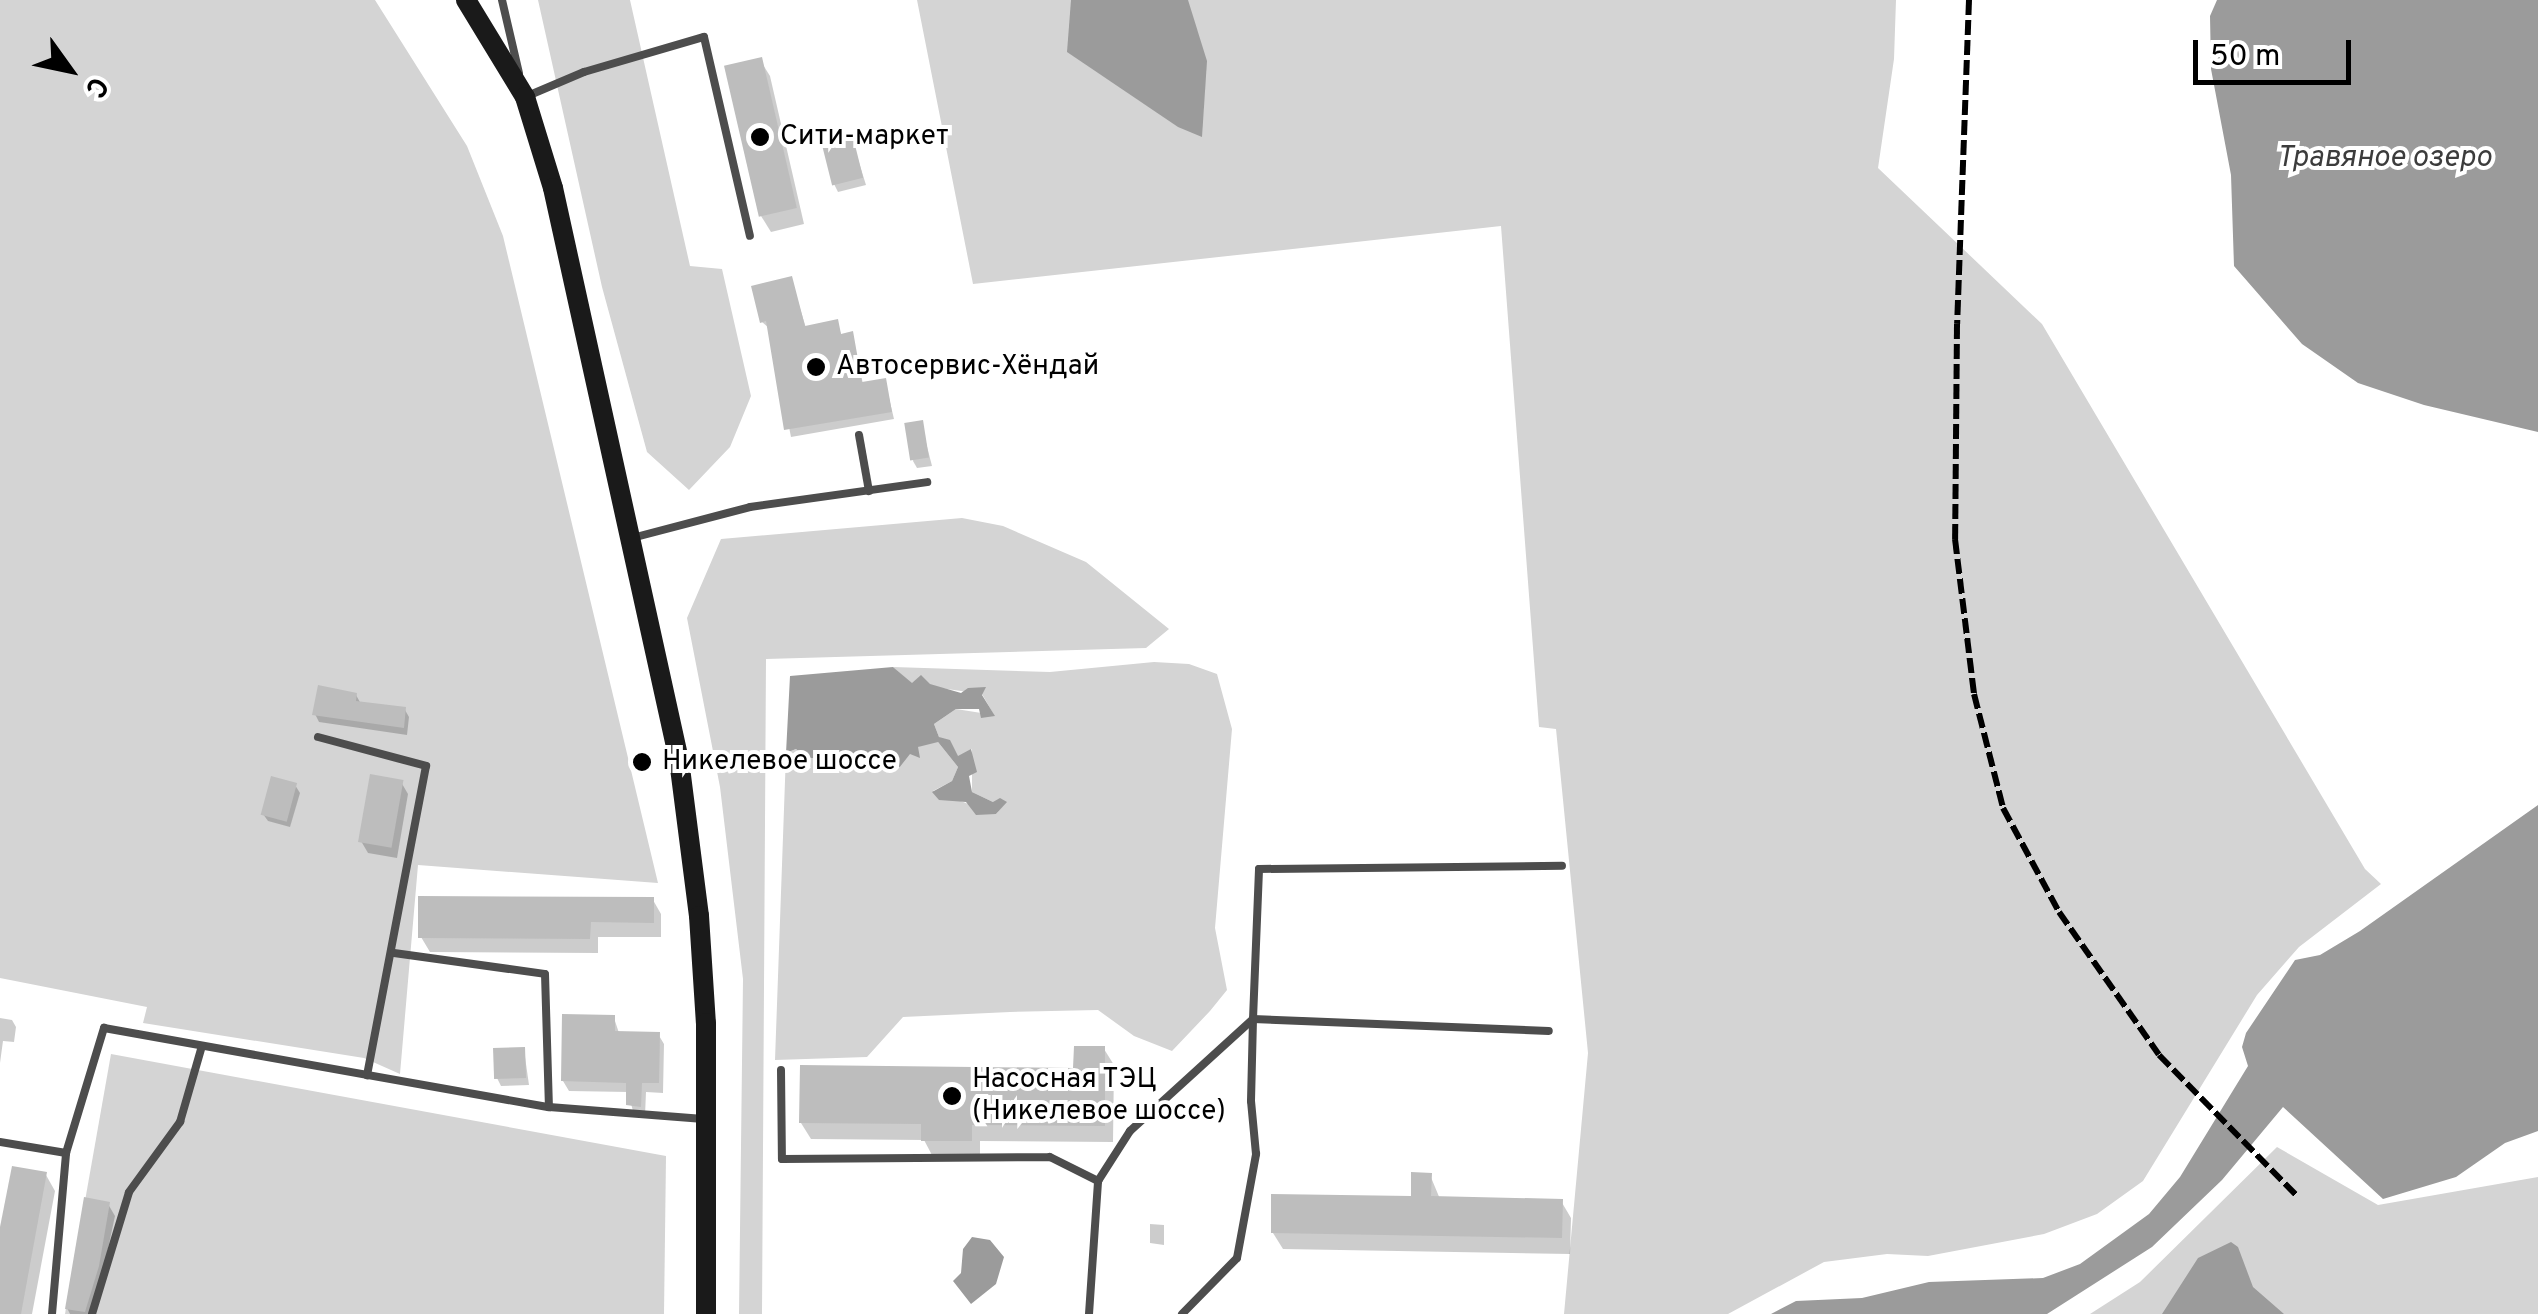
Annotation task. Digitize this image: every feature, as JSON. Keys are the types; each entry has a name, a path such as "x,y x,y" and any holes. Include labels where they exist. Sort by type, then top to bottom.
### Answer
{"main road":[{"path":"466,0 525,97 553,188 688,816 700,934 708,1119 706,1314"}],"lane":[{"path":"502,0 525,97 584,72 704,37 750,236"},
{"path":"859,435 869,490"},
{"path":"628,540 750,507 927,482"},
{"path":"318,736 426,766 394,953 367,1075"},
{"path":"1182,1314 1238,1258 1256,1154 1252,1019 1259,869 1562,866"},
{"path":"394,953 545,974 549,1108"},
{"path":"1089,1314 1098,1181 1130,1131 1252,1019 1550,1031"},
{"path":"52,1314 66,1153 104,1028 549,1108 708,1119"},
{"path":"92,1314 129,1192 180,1122 202,1046"},
{"path":"781,1070 782,1159 1050,1157 1098,1181"},
{"path":"0,1142 66,1153"}],"shaded area":[{"path":"0,0 375,0 467,146 503,236 658,883 418,865 400,1074 364,1058 143,1023 147,1007 0,978"},
{"path":"538,0 630,0 690,266 722,269 751,396 730,447 689,490 647,452 602,287"},
{"path":"917,0 1896,0 1894,59 1878,168 2042,324 2365,869 2381,884 2299,947 2257,995 2143,1181 2097,1214 2044,1234 1928,1256 1887,1254 1824,1262 1728,1314 1564,1314 1588,1053 1556,729 1539,727 1501,226 973,284"},
{"path":"962,518 1003,526 1086,562 1169,629 1146,648 766,659 762,1314 739,1314 743,979 720,787 687,618 721,539"},
{"path":"1154,662 1189,664 1217,674 1232,729 1215,928 1227,990 1172,1051 1134,1036 1098,1010 903,1017 867,1057 775,1060 786,753 796,749 805,758 846,758 868,767 893,763 926,742 938,742 958,767 952,781 933,791 996,814 1006,802 993,802 972,792 972,749 958,757 939,737 934,724 956,709 994,715 982,694 912,684 893,667 1050,672"},
{"path":"111,1054 666,1156 664,1314 65,1314"},
{"path":"2277,1147 2378,1205 2538,1177 2538,1314 2090,1314 2140,1282"}],"water":[{"path":"1071,0 1188,0 1207,61 1202,137 1178,127 1067,52"},
{"name":"Травяное озеро","path":"2217,0 2538,0 2538,432 2424,405 2358,383 2302,344 2234,266 2231,175 2211,69 2210,16"},
{"path":"893,667 912,683 921,675 930,684 961,693 968,688 986,687 982,695 995,716 981,718 979,709 956,709 934,724 939,737 950,740 958,756 971,749 977,772 969,776 972,792 993,802 1000,798 1007,802 996,814 976,815 966,802 939,800 932,792 952,781 958,767 938,742 918,747 920,758 910,754 899,768 893,763 884,769 846,758 805,758 796,749 786,753 790,676"},
{"path":"2538,805 2538,1131 2505,1143 2456,1177 2383,1199 2283,1107 2222,1180 2152,1247 2047,1314 1771,1314 1796,1301 1862,1298 1929,1282 2043,1278 2080,1264 2149,1214 2180,1177 2248,1066 2242,1047 2246,1033 2295,960 2320,955 2360,931"},
{"path":"972,1237 990,1240 1004,1257 996,1284 971,1304 953,1281 961,1273 963,1249"},
{"path":"2231,1242 2238,1247 2253,1287 2284,1314 2162,1314 2198,1258"}],"building":[{"name":"Сити-маркет","path":"762,57 797,208 759,217 724,66"},
{"path":"853,137 863,178 832,185 822,145"},
{"path":"792,276 805,326 838,319 841,334 853,331 862,382 886,378 892,412 784,430 766,321 760,323 751,286"},
{"path":"923,420 929,458 910,461 904,423"},
{"path":"318,685 357,693 356,701 406,707 404,728 312,715"},
{"path":"370,774 403,780 392,848 358,842"},
{"path":"271,776 297,783 287,822 261,815"},
{"path":"418,896 654,897 654,923 591,922 590,939 418,938"},
{"path":"562,1014 615,1015 615,1031 660,1032 659,1083 642,1083 641,1107 626,1105 626,1083 561,1081"},
{"name":"Насосная ТЭЦ (Никелевое шоссе)","path":"1074,1046 1105,1046 1105,1126 972,1125 972,1141 921,1141 921,1124 799,1123 800,1065 1073,1068"},
{"path":"525,1047 526,1078 494,1079 493,1048"},
{"path":"12,1166 47,1172 21,1314 0,1314 0,1227"},
{"path":"1411,1172 1432,1173 1431,1196 1563,1199 1562,1238 1271,1233 1271,1194 1411,1196"},
{"path":"84,1197 110,1202 99,1266 85,1312 65,1309"}],"railway":[{"path":"1969,0 1957,324 1955,539 1974,694 2003,808 2059,912 2159,1055 2298,1197"}],"place":[{"name":"Сити-маркет","path":"760,137"},
{"name":"Автосервис-Хёндай","path":"816,367"},
{"name":"Никелевое шоссе","path":"642,762"},
{"name":"Насосная ТЭЦ (Никелевое шоссе)","path":"952,1096"}]}
